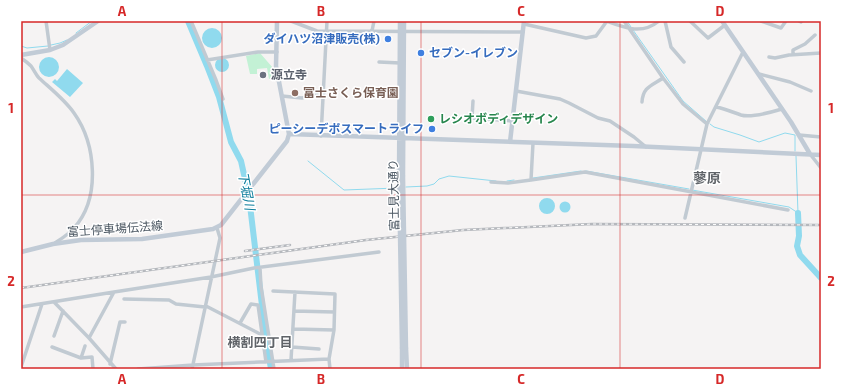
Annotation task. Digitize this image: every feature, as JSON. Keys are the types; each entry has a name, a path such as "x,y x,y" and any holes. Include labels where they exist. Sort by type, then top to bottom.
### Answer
{"street":[{"path":"46,21 50,49"},
{"path":"21,55 50,49 69,42 98,21"},
{"path":"191,21 223,99"},
{"path":"192,367 220,238 217,228 221,225 287,141 289,134 276,66 277,21"},
{"path":"291,21 317,31 523,32"},
{"path":"322,136 327,21"},
{"path":"372,31 374,21"},
{"name":"富士見大通り","path":"400,21 402,31 401,177 404,348 402,369"},
{"name":"富士見大通り","path":"401,138 400,63 404,21"},
{"path":"510,142 524,22 586,38 596,36 607,21 629,29 648,28 659,21"},
{"path":"624,21 663,78 683,104 708,123"},
{"path":"651,21 654,25"},
{"path":"665,21 672,47 684,62"},
{"path":"690,21 708,38 724,23 782,109 810,154 821,168"},
{"path":"760,21 781,28 786,21"},
{"path":"793,55 794,50 805,44 815,35"},
{"path":"207,60 258,52 277,52"},
{"path":"685,218 708,123 743,52"},
{"path":"769,57 775,58 821,53"},
{"path":"21,58 30,64 37,76 72,110 84,131 93,172 88,202 80,220 74,229 53,244"},
{"path":"379,62 400,63"},
{"path":"759,74 790,82 811,91"},
{"path":"642,102 643,94 646,90 663,78"},
{"path":"516,91 560,99 598,118 610,121 644,144 646,147"},
{"path":"282,96 302,98 324,93"},
{"path":"473,101 472,118 513,121"},
{"path":"716,107 727,109 743,116 760,115 782,109"},
{"path":"289,134 702,149 821,155"},
{"path":"799,135 821,137"},
{"path":"531,180 533,143"},
{"path":"491,182 508,183 585,172 788,210"},
{"name":"富士停車場伝法線","path":"21,252 53,244 92,239 142,239 217,228"},
{"path":"21,307 211,278 254,268 379,252"},
{"path":"260,268 261,286 274,369"},
{"path":"273,291 335,294 334,330 329,359 330,369"},
{"path":"89,338 114,292"},
{"path":"290,360 294,329 295,292"},
{"path":"124,299 170,300 176,304 206,306 262,335"},
{"path":"54,302 89,338 110,364 116,369"},
{"path":"21,367 42,304"},
{"path":"240,323 251,304 258,305 266,362"},
{"path":"54,336 63,311"},
{"path":"294,311 334,312"},
{"path":"110,364 120,322 125,322"},
{"path":"294,329 334,330"},
{"path":"52,346 81,358 92,357 93,369"},
{"path":"81,358 86,346"},
{"path":"292,347 319,349"},
{"name":"富士見大通り","path":"404,348 407,369"},
{"path":"138,369 329,359"},
{"path":"238,364 239,369"}],"green space":[{"path":"260,53 273,68 274,78 269,79 267,68 257,69 257,74 250,74 246,56"}],"water":[{"path":"212,28 219,31 222,38 219,45 212,48 205,45 202,38 205,31"},
{"path":"49,57 56,60 59,67 56,74 49,77 42,74 39,67 42,60"},
{"path":"222,58 227,60 229,65 227,70 222,72 217,70 215,65 217,60"},
{"path":"67,69 83,83 70,97 52,82 55,79 57,81"},
{"path":"544,198 550,198 555,203 553,212 550,214 544,214 539,209 539,203"},
{"path":"563,202 567,202 569,203 569,211 563,212 560,209 560,205"}],"waterway":[{"path":"76,33 92,21"},
{"name":"下堀川","path":"188,21 219,97 231,142 241,161 249,197 271,369"},
{"path":"627,21 631,27"},
{"path":"633,30 683,101 707,122"},
{"path":"51,45 67,40"},
{"path":"21,46 27,48 48,46"},
{"path":"710,124 714,127 759,142 785,133 795,135 795,151"},
{"path":"796,156 798,213"},
{"path":"308,161 344,190 397,188"},
{"path":"533,178 581,171"},
{"path":"586,171 689,189"},
{"path":"406,187 427,186 434,184 439,179 449,176 496,181"},
{"path":"507,181 514,180"},
{"path":"692,190 789,207 798,213"},
{"path":"798,213 799,236 797,246 800,255 821,278"}],"railway":[{"path":"21,288 366,240 463,230 592,224 821,225"},
{"path":"245,251 290,245"}],"place":[{"name":"ダイハツ沼津販売(株)","path":"388,39"},
{"name":"セブン-イレブン","path":"421,53"},
{"name":"源立寺","path":"263,75"},
{"name":"富士さくら保育園","path":"295,93"},
{"name":"レシオボディデザイン","path":"431,119"},
{"name":"ピーシーデポスマートライフ","path":"432,129"}],"district":[{"name":"蓼原","path":"707,178"},
{"name":"横割四丁目","path":"260,342"}]}
